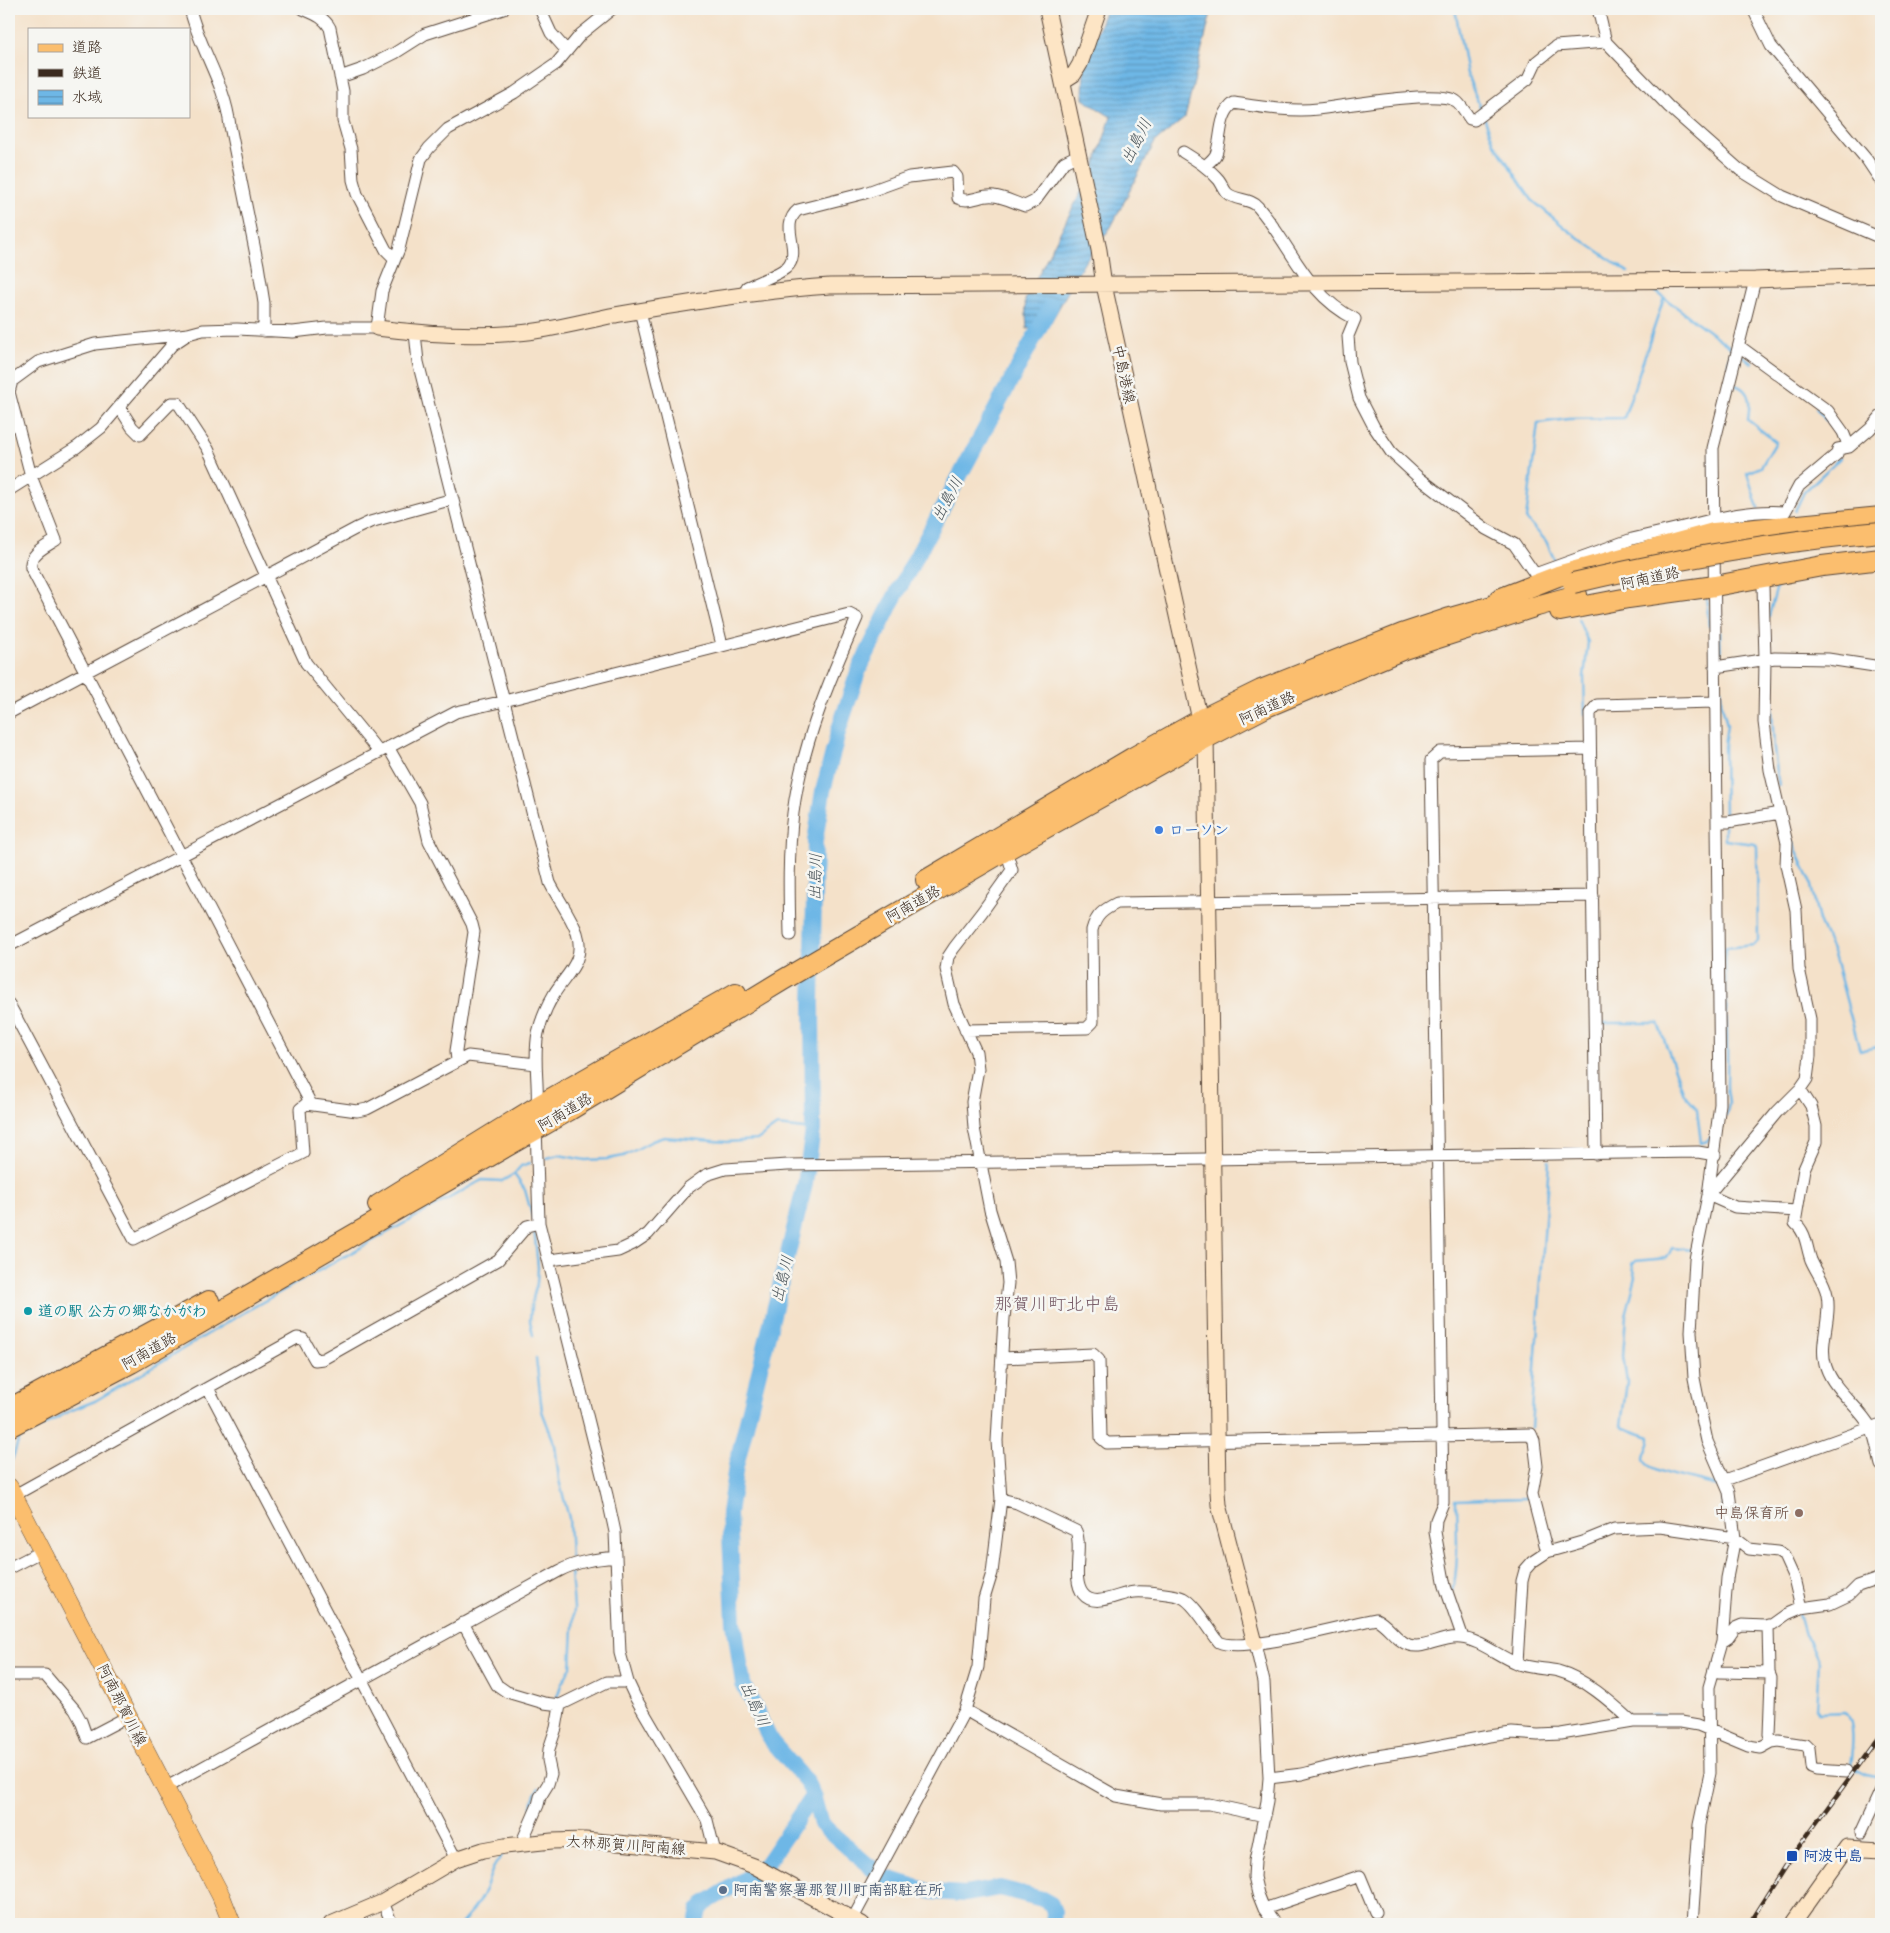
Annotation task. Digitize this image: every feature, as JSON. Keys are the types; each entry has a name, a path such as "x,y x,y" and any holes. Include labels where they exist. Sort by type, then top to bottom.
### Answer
{"highway":[{"path":"1453,625 1558,576 1682,534 1714,526 1881,517"},
{"name":"阿南道路","path":"842,938 1006,850 1203,729 1261,690 1402,634 1453,625 1651,565 1736,549 1881,532"},
{"name":"阿南道路","path":"1575,589 1737,561 1881,544"},
{"path":"1453,625 1715,586 1822,566 1881,559"},
{"name":"阿南道路","path":"9,1426 130,1363 536,1129 783,973 842,938 1007,832 1203,729"},
{"name":"阿南道路","path":"9,1410 339,1229 538,1106 783,973"}],"main road":[{"name":"阿南那賀川線","path":"11,1491 221,1896 232,1924"}],"street":[{"path":"190,9 195,32 214,68 228,107 230,126 258,264 264,303 264,332"},
{"path":"303,9 320,16 330,28 343,91 343,121 351,150 353,180 357,194 386,250 395,259"},
{"path":"340,77 363,69 441,27 503,9"},
{"path":"540,9 551,33 566,50"},
{"path":"377,328 382,292 399,249 421,159 429,148 448,129 514,93 556,64 581,34 612,9"},
{"name":"中島港線","path":"1047,9 1099,250 1104,285 1203,729 1209,903 1216,1441 1219,1505 1255,1643"},
{"path":"1063,80 1074,74 1080,64 1098,9"},
{"path":"1598,9 1606,42 1669,107 1740,170 1782,196 1881,238"},
{"path":"1753,9 1771,46 1867,160 1881,181"},
{"path":"1205,166 1216,156 1219,131 1229,107 1234,103 1272,108 1318,109 1383,100 1440,97 1456,101 1470,119 1474,120 1528,79 1536,62 1556,46 1606,42"},
{"path":"1183,152 1205,166 1228,194 1257,204 1274,227 1296,264 1326,301 1339,311 1355,319 1348,336 1350,362 1360,398 1374,427 1391,452 1418,477 1486,529 1514,544 1535,574 1632,539 1682,534"},
{"path":"744,294 747,287 786,268 792,259 789,224 792,215 798,210 866,193 909,177 953,172 957,177 958,198 973,200 988,195 1025,206 1035,201 1064,162 1078,155"},
{"path":"311,1104 180,856 32,568 30,561 33,556 56,540 31,476 9,392 12,381 38,362 95,344 188,334 203,330 293,332 327,328 377,328 465,334 519,333 744,294 830,286 1754,280 1881,275"},
{"path":"1692,1924 1699,1824 1710,1773 1709,1687 1722,1642 1727,1578 1735,1538 1729,1492 1708,1441 1694,1378 1691,1332 1696,1259 1714,1155 1720,1095 1722,822 1715,702 1719,667 1715,586 1713,448 1754,280"},
{"path":"640,311 722,645"},
{"path":"415,332 418,362 550,883 576,933 579,947 576,964 555,992 546,1008 538,1034 536,1064 538,1106 536,1129 539,1223 550,1260 608,1496 615,1532 620,1644 628,1682 707,1820 715,1852"},
{"path":"9,490 95,433 120,408 172,346 188,334"},
{"path":"1738,350 1828,411 1843,432 1845,448"},
{"path":"120,408 132,427 140,435 171,403 178,403 208,449 306,663 384,749 420,803 429,842 472,924 474,932 456,1051 457,1061"},
{"path":"1714,526 1760,511 1785,512 1799,486 1832,458 1838,449 1845,448 1870,429 1881,416"},
{"path":"9,714 86,671 370,522 454,499"},
{"path":"1708,1195 1777,1112 1800,1089 1807,1079 1810,1056 1810,1019 1799,969 1796,910 1786,865 1787,843 1770,770 1764,722 1769,659 1763,586"},
{"path":"9,946 456,712 849,614 857,618 819,708 804,760 794,812 788,873 790,935"},
{"path":"1719,667 1769,659 1828,659 1881,667"},
{"path":"1596,1154 1587,750 1590,713 1597,705 1715,702"},
{"path":"1463,1638 1445,1586 1435,1532 1436,1520 1443,1503 1432,760 1440,752 1587,750"},
{"path":"1722,822 1780,814"},
{"path":"855,1923 874,1877 965,1710 978,1668 984,1599 992,1573 1001,1498 997,1441 1004,1318 1008,1284 1006,1262 990,1210 974,1128 972,1102 978,1069 976,1052 954,1004 946,969 948,957 1012,870 1006,850"},
{"path":"965,1030 1086,1028 1093,1022 1092,930 1095,918 1117,903 1589,896"},
{"path":"9,1004 134,1239 303,1153 300,1109 306,1104 357,1111 367,1109 468,1056 536,1064"},
{"path":"1800,1089 1811,1106 1816,1126 1816,1142 1804,1169 1795,1223 1800,1227 1808,1244 1811,1259 1823,1280 1828,1295 1824,1351 1825,1365 1830,1377 1876,1426 1881,1464"},
{"path":"550,1260 618,1251 633,1244 648,1234 688,1188 706,1175 725,1169 981,1162 1212,1160 1437,1155 1698,1152 1714,1155"},
{"path":"1708,1195 1735,1207 1797,1212"},
{"path":"11,1491 208,1388 297,1338 303,1339 315,1360 323,1359 498,1260 526,1226 539,1223"},
{"path":"1002,1358 1093,1354 1099,1360 1101,1438 1107,1443 1531,1434 1534,1441 1537,1466 1532,1494 1547,1552"},
{"path":"208,1388 456,1859"},
{"path":"1725,1480 1876,1426"},
{"path":"1001,1498 1017,1503 1076,1531 1079,1539 1079,1586 1084,1595 1092,1600 1098,1601 1131,1592 1182,1597 1190,1603 1219,1642 1226,1645 1255,1643 1376,1619 1383,1622 1406,1644 1415,1646 1443,1639 1463,1638 1529,1667 1558,1671 1574,1678 1608,1700 1633,1722"},
{"path":"1517,1661 1522,1581 1525,1570 1532,1562 1547,1552 1582,1542 1614,1529 1660,1527 1735,1538 1749,1549 1778,1552 1784,1556 1794,1578 1801,1608"},
{"path":"9,1568 42,1551"},
{"path":"165,1788 361,1678 576,1562 616,1557"},
{"path":"1722,1642 1728,1638 1735,1628 1742,1625 1773,1624 1787,1614 1801,1608 1830,1604 1849,1595 1858,1586 1881,1578"},
{"path":"463,1623 497,1685 507,1692 544,1703 560,1705 607,1682 628,1682"},
{"path":"1269,1778 1302,1774 1364,1758 1490,1736 1562,1734 1633,1722 1681,1722 1709,1730 1748,1746 1761,1748 1768,1746 1771,1739 1771,1678 1769,1673 1768,1625"},
{"path":"1255,1643 1264,1682 1269,1778 1265,1816 1255,1861 1254,1877 1264,1909 1275,1924"},
{"path":"1714,1670 1720,1672 1769,1673"},
{"path":"9,1675 45,1675 75,1710 87,1738 129,1716"},
{"path":"521,1844 551,1774 548,1760 549,1749 556,1728 560,1705"},
{"path":"965,1710 1116,1796 1161,1804 1209,1804 1265,1816"},
{"path":"1771,1739 1805,1745 1809,1749 1811,1767 1846,1772"},
{"path":"1861,1833 1881,1790"},
{"name":"大林那賀川阿南線","path":"331,1924 383,1902 456,1859 483,1850 521,1844 585,1840 715,1852 762,1870 855,1923"},
{"path":"1793,1924 1847,1848 1881,1850"},
{"path":"1264,1909 1360,1876 1375,1912"},
{"path":"383,1902 392,1924"}],"water":[{"path":"1106,9 1212,9 1185,118 1155,142 1111,227 1084,263 1051,322 1027,329 1025,300 1095,165 1111,117 1083,99 1084,66"}],"waterway":[{"path":"1455,9 1467,74 1481,110"},
{"path":"1484,117 1494,143 1532,200 1569,231 1628,272"},
{"path":"1651,288 1734,350"},
{"path":"1555,561 1546,541 1526,519 1538,423 1568,419 1624,418 1664,298"},
{"name":"出島川","path":"1051,306 892,602 858,672 839,729 823,791 815,841 812,1004 813,1130 805,1184 736,1466 729,1513 734,1622 743,1684 771,1741 806,1781 813,1795 821,1824 868,1865 885,1877 932,1892 965,1894 1000,1888 1042,1899 1051,1904 1054,1912 1053,1924"},
{"path":"1728,365 1731,349"},
{"path":"1740,354 1752,363"},
{"path":"1735,385 1741,387 1749,399 1748,420 1776,442 1761,467 1747,473 1758,508"},
{"path":"1816,408 1841,439"},
{"path":"1795,511 1804,492 1840,458"},
{"path":"1769,616 1777,586"},
{"path":"1706,595 1709,626"},
{"path":"1578,619 1588,642 1584,677 1585,714"},
{"path":"1720,632 1721,664"},
{"path":"1770,672 1774,749 1779,786"},
{"path":"1721,689 1721,701 1727,725 1724,746 1725,817"},
{"path":"1725,825 1725,840 1755,844 1757,846 1758,941 1754,945 1725,948 1727,1085 1729,1103 1726,1115"},
{"path":"1792,840 1809,877 1819,921 1834,955 1860,1051 1876,1047 1881,1061"},
{"path":"1599,1023 1658,1023 1684,1094 1697,1109 1701,1143 1707,1141 1711,1136"},
{"path":"547,1158 559,1155 585,1160 608,1159 624,1156 652,1141 664,1137 727,1142 757,1140 777,1126 813,1130"},
{"path":"1531,1428 1549,1161"},
{"path":"530,1163 521,1166 514,1174 525,1190 533,1219"},
{"path":"12,1460 19,1439 72,1410 95,1401 250,1309 482,1180 502,1181 514,1174"},
{"path":"533,1335 530,1321 531,1306 537,1283 538,1267 534,1228"},
{"path":"1693,1248 1693,1250 1672,1248 1667,1258 1635,1261 1632,1264 1636,1277 1626,1315 1623,1356 1627,1382 1621,1425 1624,1428 1650,1437 1644,1459 1647,1464 1655,1469 1722,1488 1724,1514 1729,1528"},
{"path":"536,1358 542,1411 555,1445 559,1480 569,1518 571,1557"},
{"path":"1452,1591 1457,1558 1456,1500 1526,1498 1527,1493"},
{"path":"556,1700 561,1685 571,1667 574,1608 571,1572"},
{"path":"1798,1614 1804,1635 1810,1642 1819,1662 1816,1708 1819,1713 1846,1712 1849,1717 1852,1731 1850,1766"},
{"path":"1643,1717 1654,1715 1675,1717"},
{"path":"1848,1766 1866,1775 1881,1778"},
{"path":"531,1808 539,1788"},
{"name":"出島川","path":"696,1924 699,1910 704,1904 766,1864 813,1795"},
{"path":"461,1924 479,1901 493,1868 503,1854"}],"railway":[{"path":"1749,1924 1792,1856 1881,1735"}],"place":[{"name":"ローソン","path":"1159,830"},
{"name":"道の駅 公方の郷なかがわ","path":"28,1311"},
{"name":"中島保育所","path":"1799,1513"},
{"name":"阿波中島","path":"1792,1856"},
{"name":"阿南警察署那賀川町南部駐在所","path":"723,1890"}],"district":[{"name":"那賀川町北中島","path":"1057,1304"}]}
